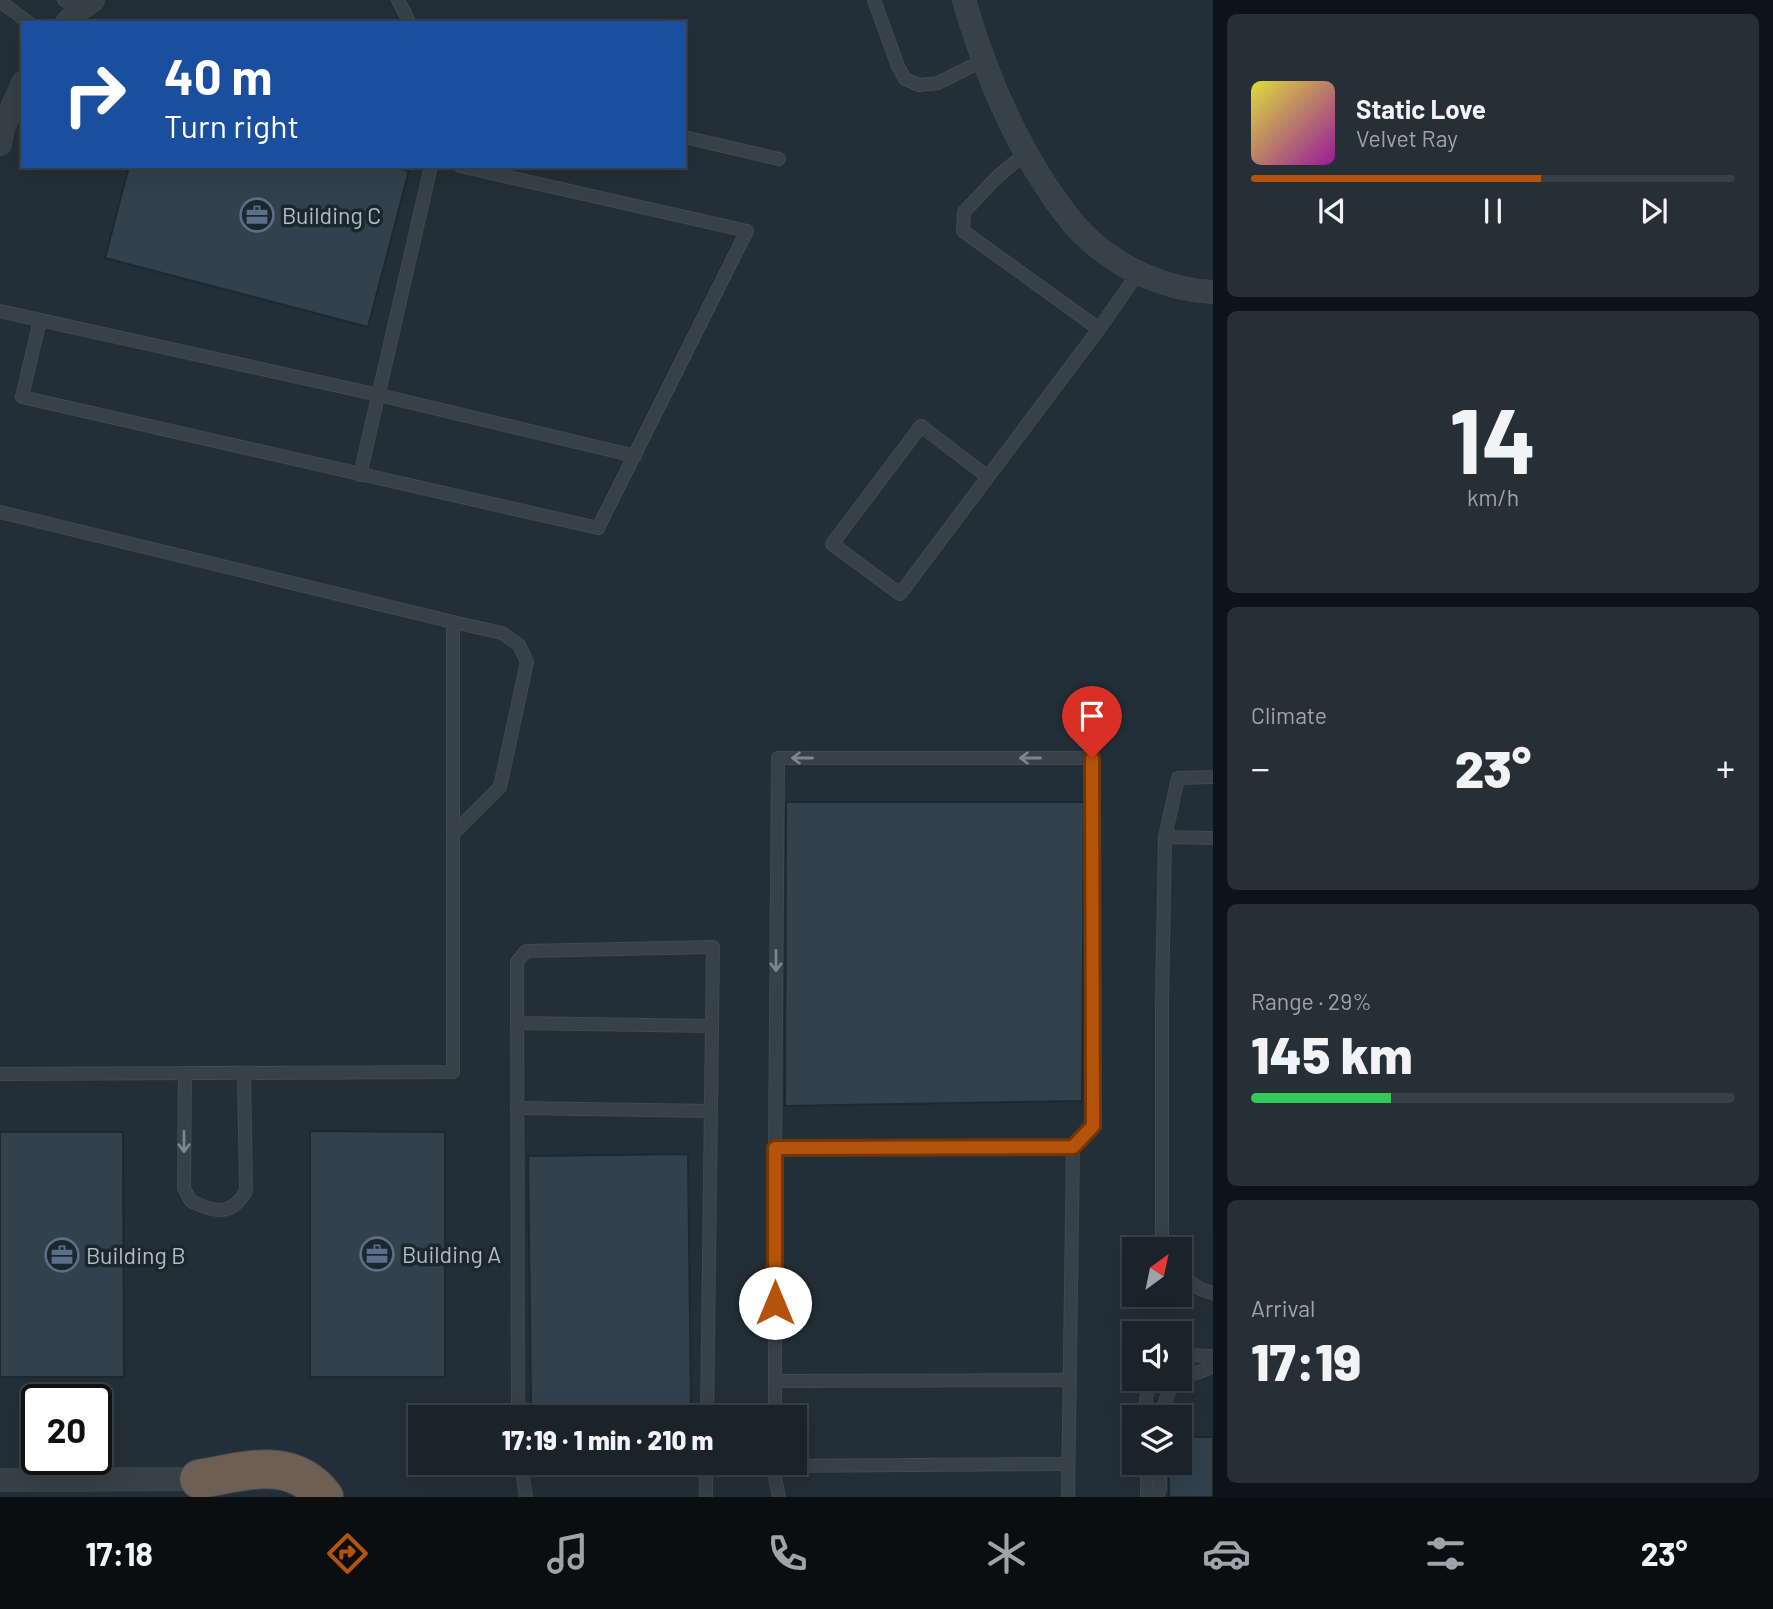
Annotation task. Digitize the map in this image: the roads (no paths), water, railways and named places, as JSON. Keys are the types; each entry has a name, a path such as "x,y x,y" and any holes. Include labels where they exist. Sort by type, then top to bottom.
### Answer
{"highway":[{"path":"199,1479 263,1468 280,1469 310,1482 324,1497"},
{"path":"199,1479 263,1497"}],"street":[{"path":"964,0 984,61 1026,153 1056,201 1082,234 1107,254 1138,273 1171,285 1213,292"},
{"path":"0,144 21,88"},
{"path":"0,1480 199,1479"}],"lane":[{"path":"398,0 409,21"},
{"path":"874,0 905,79 919,85 938,83 984,61"},
{"path":"0,1 26,21"},
{"path":"686,137 779,159"},
{"path":"1026,153 997,177 964,212 963,231 1099,329"},
{"path":"360,475 431,168"},
{"path":"40,320 22,397 598,528 747,231 469,168"},
{"path":"988,477 921,426 832,544 900,594 988,477 1123,297 1138,273"},
{"path":"0,312 379,395 635,456"},
{"path":"0,512 502,633 519,645 527,662 500,787 453,834"},
{"path":"0,1074 453,1072 453,622"},
{"path":"775,1405 778,758 1092,758 1093,1126 1073,1147 1068,1497"},
{"path":"1162,1237 1165,837 1178,778 1213,778"},
{"path":"1165,837 1213,838"},
{"path":"518,1405 517,962 526,951 713,947 707,1405"},
{"path":"517,1023 712,1026"},
{"path":"185,1073 184,1188 191,1201 214,1210 229,1209 239,1203 246,1191 244,1073"},
{"path":"517,1108 711,1111"},
{"path":"775,1148 1073,1147"},
{"path":"1192,1283 1213,1293"},
{"path":"1192,1355 1213,1356"},
{"path":"1192,1373 1206,1370 1213,1365"},
{"path":"775,1381 1070,1380"},
{"path":"807,1464 1069,1464"},
{"path":"522,1475 526,1497"},
{"path":"706,1475 706,1497"},
{"path":"775,1475 779,1497"},
{"path":"1147,1475 1147,1497"},
{"path":"1157,1497 1160,1475"}],"place":[{"name":"Building C","path":"257,215"},
{"name":"Building A","path":"377,1254"},
{"name":"Building B","path":"62,1255"}]}
